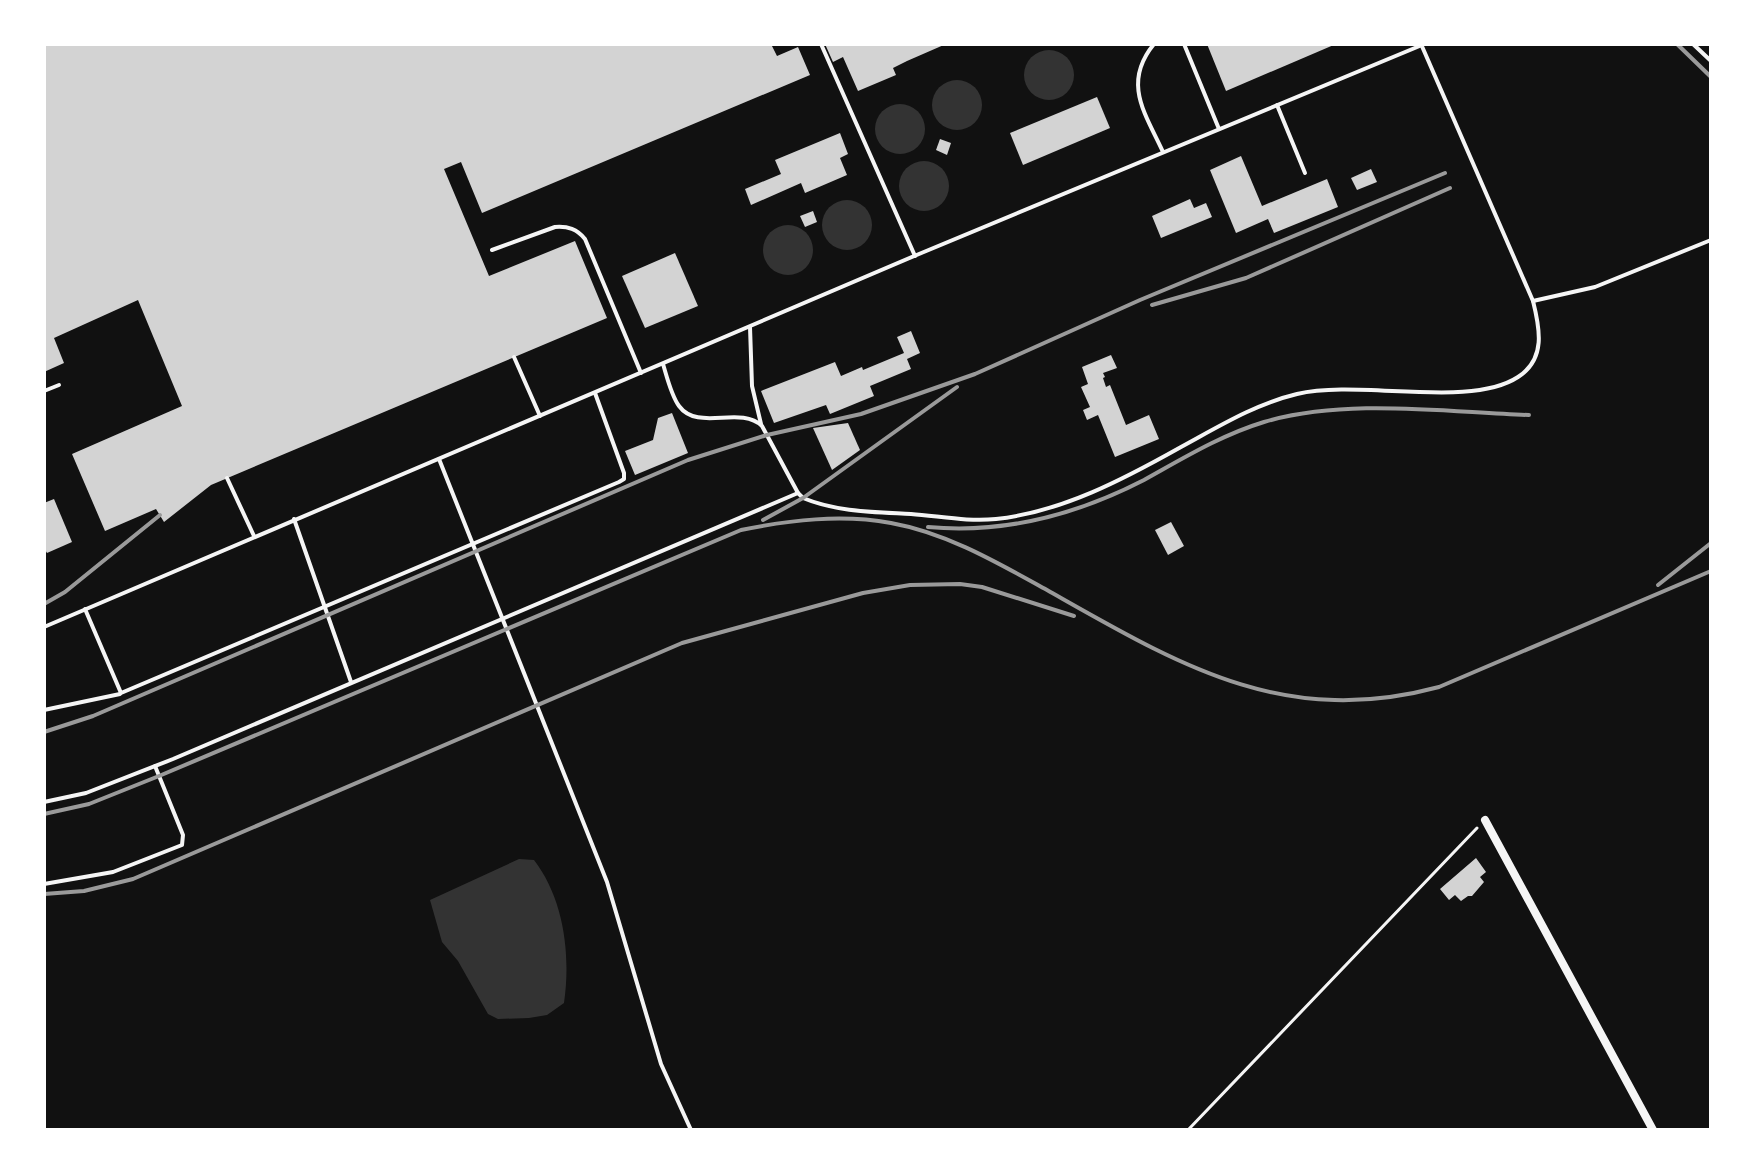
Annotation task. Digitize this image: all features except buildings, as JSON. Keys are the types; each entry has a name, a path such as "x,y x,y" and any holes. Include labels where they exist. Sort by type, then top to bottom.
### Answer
{"street":[{"path":"1485,820 1653,1130"}],"lane":[{"path":"821,44 915,256"},
{"path":"1154,44 1141,65 1136,85 1163,152"},
{"path":"1184,44 1219,129"},
{"path":"44,627 915,256 1421,44 1533,301 1540,342 1538,352 1522,375 1496,388 1465,392 1334,389 1299,393 1241,415 1143,468 1049,508 982,520 852,510 810,501 798,493 762,426 752,386 750,327"},
{"path":"1693,44 1711,61"},
{"path":"1277,105 1305,173"},
{"path":"492,250 555,227 580,233 641,373"},
{"path":"1533,301 1603,285 1711,240"},
{"path":"514,357 540,416"},
{"path":"663,364 677,403 689,415 742,417 756,420 762,426"},
{"path":"44,391 59,385"},
{"path":"44,710 121,693 624,479 595,393"},
{"path":"439,459 607,882 661,1064 691,1130"},
{"path":"227,478 254,536"},
{"path":"44,802 86,793 155,766 798,493"},
{"path":"294,519 351,682"},
{"path":"85,609 121,693"},
{"path":"44,884 113,872 182,845 183,835 155,766"}],"path":[{"path":"1188,1130 1485,820"}],"shaded area":[{"path":"1049,50 1067,57 1074,75 1067,93 1049,100 1031,93 1024,75 1031,57"},
{"path":"957,80 974,88 982,105 974,122 957,130 940,122 932,105 940,88"},
{"path":"900,104 918,111 925,129 918,147 900,154 882,147 875,129 882,111"},
{"path":"924,161 941,169 949,186 941,203 924,211 907,203 899,186 907,169"},
{"path":"847,200 864,208 872,225 864,242 847,250 830,242 822,225 830,208"},
{"path":"788,225 806,232 813,250 806,268 788,275 770,268 763,250 770,232"},
{"path":"519,859 534,860 559,910 565,947 564,1003 547,1015 498,1019 488,1014 458,961 442,942 430,900"}],"railway":[{"path":"1677,44 1711,77"},
{"path":"44,732 93,716 688,460 767,435 861,414 975,374 1140,300 1445,173"},
{"path":"1152,305 1246,278 1450,188"},
{"path":"763,520 803,498 957,387"},
{"path":"928,527 984,528 1066,512 1144,480 1232,434 1295,415 1361,408 1529,415"},
{"path":"44,604 65,592 160,515"},
{"path":"44,814 89,804 741,530 778,523 816,519 872,520 932,534 991,560 1187,664 1234,682 1281,694 1330,700 1383,698 1439,687 1711,571"},
{"path":"1658,585 1711,543"},
{"path":"44,894 84,891 133,879 682,643 863,593 910,585 960,584 982,587 1074,616"}]}
